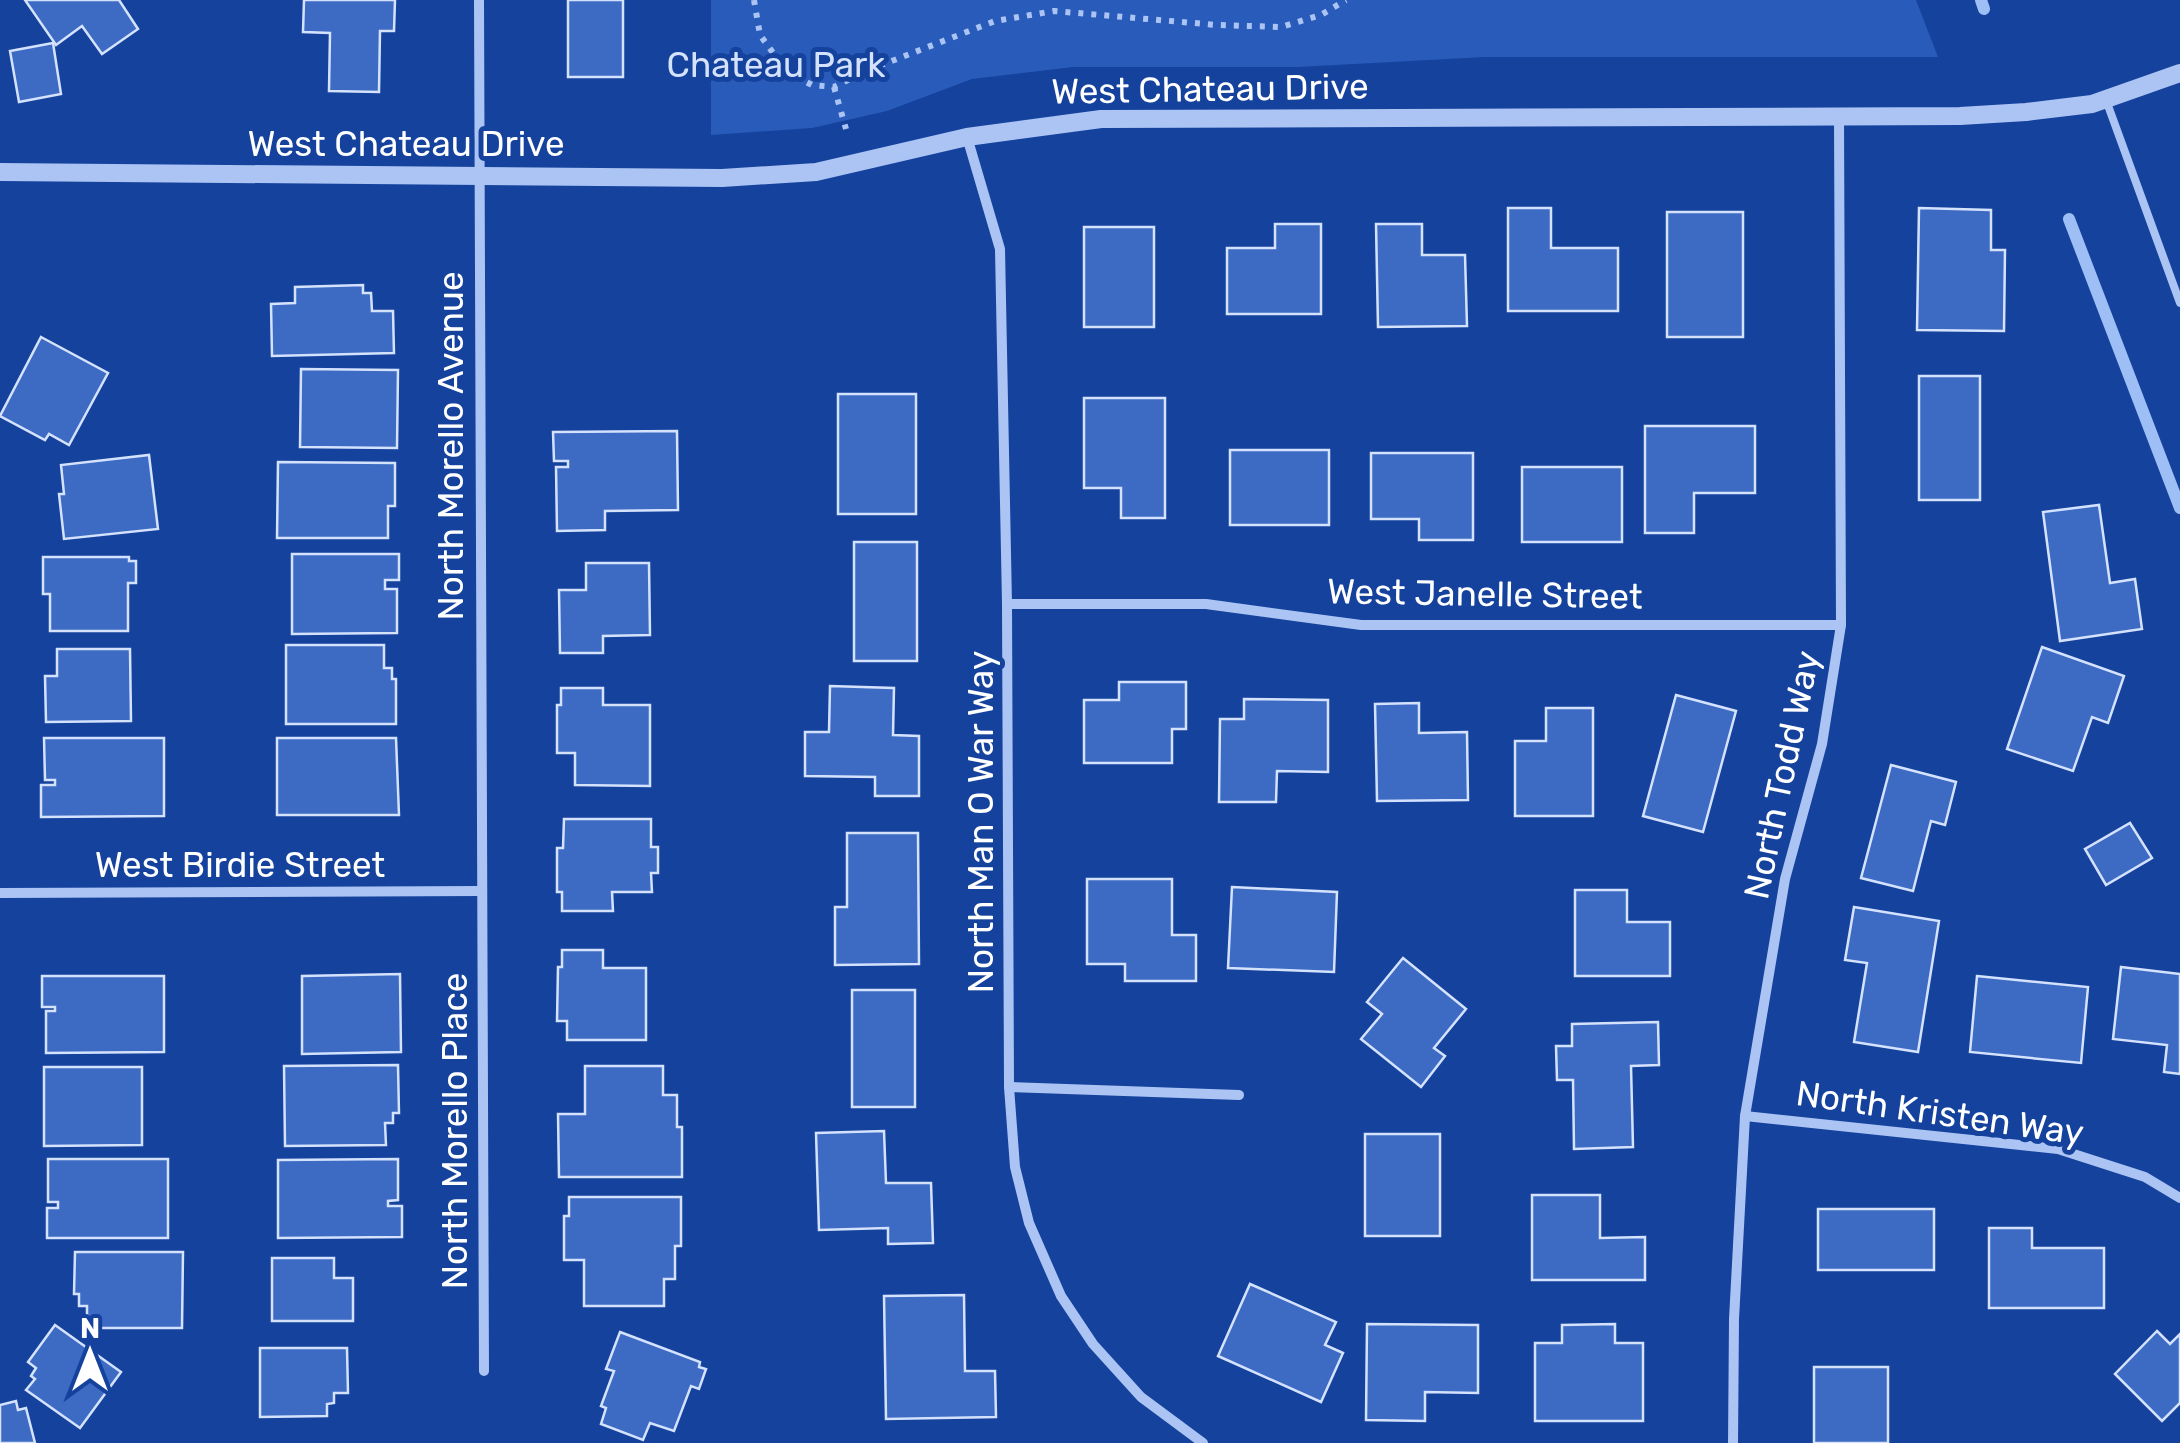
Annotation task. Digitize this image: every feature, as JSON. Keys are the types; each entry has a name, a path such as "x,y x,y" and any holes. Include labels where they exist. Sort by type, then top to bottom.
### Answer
{"street":[{"name":"North Morello Avenue","path":"479,0 481,892"},
{"name":"West Chateau Drive","path":"0,172 722,178 798,174 967,137 1101,119 2026,112 2106,99 2180,73"},
{"name":"North Todd Way","path":"1733,1443 1734,1319 1745,1116 1785,879 1822,744 1842,626 1839,116"},
{"name":"North Man O War Way","path":"967,137 1000,248 1008,604 1009,1086 1015,1167 1029,1223 1061,1296 1093,1344 1141,1396 1202,1443"},
{"name":"West Janelle Street","path":"1008,604 1206,604 1361,626 1842,626"},
{"name":"West Birdie Street","path":"0,893 481,892"},
{"name":"North Morello Place","path":"481,892 484,1371"},
{"path":"1009,1086 1240,1095"},
{"name":"North Kristen Way","path":"1745,1116 2058,1149 2145,1178 2180,1198"}],"lane":[{"path":"2106,99 2180,303"}],"path":[{"path":"754,0 760,35 786,72 812,85 834,87 995,21 1054,11 1281,27 1321,15 1346,0"},
{"path":"834,87 846,129"}],"green space":[{"name":"Chateau Park","path":"711,0 1916,0 1938,57 1485,57 1298,67 1073,67 972,79 887,111 812,128 711,135"}],"building":[{"path":"25,0 119,0 138,29 102,54 82,26 56,45"},
{"path":"304,0 395,0 394,31 380,31 379,92 329,91 330,33 303,32"},
{"path":"568,0 623,0 623,77 568,77"},
{"path":"53,43 61,94 19,102 10,51"},
{"path":"1508,208 1551,208 1551,248 1618,248 1618,311 1508,311"},
{"path":"1919,208 1991,210 1991,250 2005,250 2004,331 1917,330"},
{"path":"1667,212 1743,212 1743,337 1667,337"},
{"path":"1275,224 1321,224 1321,314 1227,314 1227,248 1275,248"},
{"path":"1376,224 1422,224 1422,255 1465,255 1467,326 1378,327"},
{"path":"1084,227 1154,227 1154,327 1084,327"},
{"path":"363,285 363,293 371,293 372,311 393,311 394,353 272,356 271,304 295,303 295,287"},
{"path":"41,337 108,373 69,445 49,434 45,440 0,416"},
{"path":"301,369 398,370 397,448 300,447"},
{"path":"1919,376 1980,376 1980,500 1919,500"},
{"path":"838,394 916,394 916,514 838,514"},
{"path":"1084,398 1165,398 1165,518 1121,518 1121,488 1084,488"},
{"path":"1645,426 1755,426 1755,493 1694,493 1694,533 1645,533"},
{"path":"677,431 678,510 605,511 605,530 557,531 556,467 568,467 568,461 554,461 553,432"},
{"path":"1230,450 1329,450 1329,525 1230,525"},
{"path":"1371,453 1473,453 1473,540 1419,540 1419,519 1371,519"},
{"path":"149,455 158,529 64,539 59,494 64,494 61,465"},
{"path":"278,462 395,463 395,506 388,506 388,538 277,538"},
{"path":"1522,467 1622,467 1622,542 1522,542"},
{"path":"2099,505 2110,583 2135,579 2142,629 2060,641 2043,512"},
{"path":"854,542 917,542 917,661 854,661"},
{"path":"292,554 399,554 399,580 385,580 385,589 397,589 397,633 292,634"},
{"path":"43,557 129,557 129,561 136,561 136,583 128,583 128,631 50,631 50,594 43,594"},
{"path":"586,563 649,563 650,635 603,636 603,653 560,653 559,590 586,590"},
{"path":"286,645 384,645 384,668 392,668 392,679 396,679 396,724 286,724"},
{"path":"2042,647 2124,676 2108,723 2092,717 2073,771 2007,749"},
{"path":"57,649 130,649 131,721 46,722 45,676 57,676"},
{"path":"1119,682 1186,682 1186,729 1172,729 1172,763 1084,763 1084,700 1119,700"},
{"path":"830,686 894,688 893,735 919,736 919,796 875,796 875,777 805,776 805,732 829,732"},
{"path":"561,688 603,688 603,705 650,705 650,786 575,785 575,753 557,753"},
{"path":"1676,695 1736,711 1703,832 1643,816"},
{"path":"1244,699 1328,700 1328,772 1277,771 1276,802 1219,802 1220,719 1244,719"},
{"path":"1419,703 1419,733 1467,732 1468,800 1377,801 1375,704"},
{"path":"1546,708 1593,708 1593,816 1515,816 1515,741 1546,741"},
{"path":"44,738 164,738 164,816 41,817 41,785 55,785 55,780 45,780"},
{"path":"277,738 396,738 399,815 277,815"},
{"path":"1891,765 1956,782 1945,825 1931,821 1913,891 1861,878"},
{"path":"564,819 651,819 651,847 658,847 658,873 651,873 652,892 612,892 613,911 562,911 562,892 557,892 557,848 563,848"},
{"path":"2130,823 2152,858 2106,885 2085,849"},
{"path":"847,833 918,833 919,964 835,965 835,907 847,907"},
{"path":"1087,879 1172,879 1172,935 1196,935 1196,981 1125,981 1125,964 1087,964"},
{"path":"1232,887 1337,892 1334,972 1228,968"},
{"path":"1575,890 1627,890 1627,922 1670,922 1670,976 1575,976"},
{"path":"1854,907 1939,921 1918,1052 1854,1042 1867,963 1845,960"},
{"path":"562,950 603,950 603,968 646,968 646,1040 567,1040 567,1021 557,1021"},
{"path":"1403,958 1466,1009 1434,1048 1445,1056 1421,1087 1361,1039 1382,1014 1367,1002"},
{"path":"2121,967 2180,974 2180,1074 2164,1072 2167,1045 2113,1039"},
{"path":"400,974 401,1052 302,1054 302,976"},
{"path":"42,976 164,976 164,1052 46,1053 46,1011 55,1011 55,1007 42,1007"},
{"path":"1977,976 2088,987 2081,1063 1970,1052"},
{"path":"852,990 915,990 915,1107 852,1107"},
{"path":"1658,1022 1659,1065 1631,1066 1633,1147 1574,1149 1573,1080 1557,1080 1556,1046 1572,1046 1572,1024"},
{"path":"398,1065 399,1113 393,1113 393,1123 385,1123 386,1145 285,1146 284,1066"},
{"path":"585,1066 663,1066 663,1095 677,1095 677,1127 682,1127 682,1177 559,1177 558,1114 585,1114"},
{"path":"44,1067 142,1067 142,1145 44,1146"},
{"path":"884,1131 886,1183 931,1183 933,1243 888,1244 888,1228 819,1230 816,1133"},
{"path":"1365,1134 1440,1134 1440,1236 1365,1236"},
{"path":"48,1159 168,1159 168,1238 47,1238 47,1208 58,1208 58,1202 48,1202"},
{"path":"398,1159 398,1200 388,1201 388,1206 402,1206 402,1237 278,1238 278,1160"},
{"path":"1532,1195 1600,1195 1600,1238 1645,1237 1645,1280 1532,1280"},
{"path":"569,1197 681,1197 681,1246 675,1246 675,1279 664,1279 664,1306 584,1306 584,1260 564,1260 564,1216 569,1216"},
{"path":"1818,1209 1934,1209 1934,1270 1818,1270"},
{"path":"1989,1228 2032,1228 2032,1248 2104,1248 2104,1308 1989,1308"},
{"path":"75,1252 183,1252 182,1328 87,1328 87,1306 79,1306 79,1294 74,1294"},
{"path":"272,1258 334,1258 334,1278 353,1278 353,1321 272,1321"},
{"path":"1250,1284 1336,1322 1325,1345 1343,1353 1321,1402 1218,1356"},
{"path":"964,1295 965,1371 995,1371 996,1417 886,1419 884,1296"},
{"path":"1367,1324 1478,1325 1478,1393 1425,1392 1425,1421 1366,1420"},
{"path":"1615,1324 1615,1343 1643,1343 1643,1421 1535,1421 1535,1343 1562,1343 1562,1325"},
{"path":"55,1325 121,1372 80,1428 26,1390 35,1379 31,1376 36,1368 28,1362"},
{"path":"2157,1331 2170,1344 2180,1334 2180,1403 2162,1421 2115,1374"},
{"path":"620,1332 700,1362 699,1367 706,1369 699,1389 691,1386 674,1431 650,1423 643,1440 601,1424 606,1408 601,1406 614,1371 606,1369"},
{"path":"260,1348 347,1348 348,1393 334,1393 334,1403 327,1404 327,1416 260,1417"},
{"path":"1814,1367 1888,1367 1888,1443 1814,1443"},
{"path":"16,1401 18,1410 26,1408 35,1443 0,1443 0,1405"}],"waterway":[{"path":"1981,0 1984,9"},
{"path":"2069,219 2180,508"}]}
